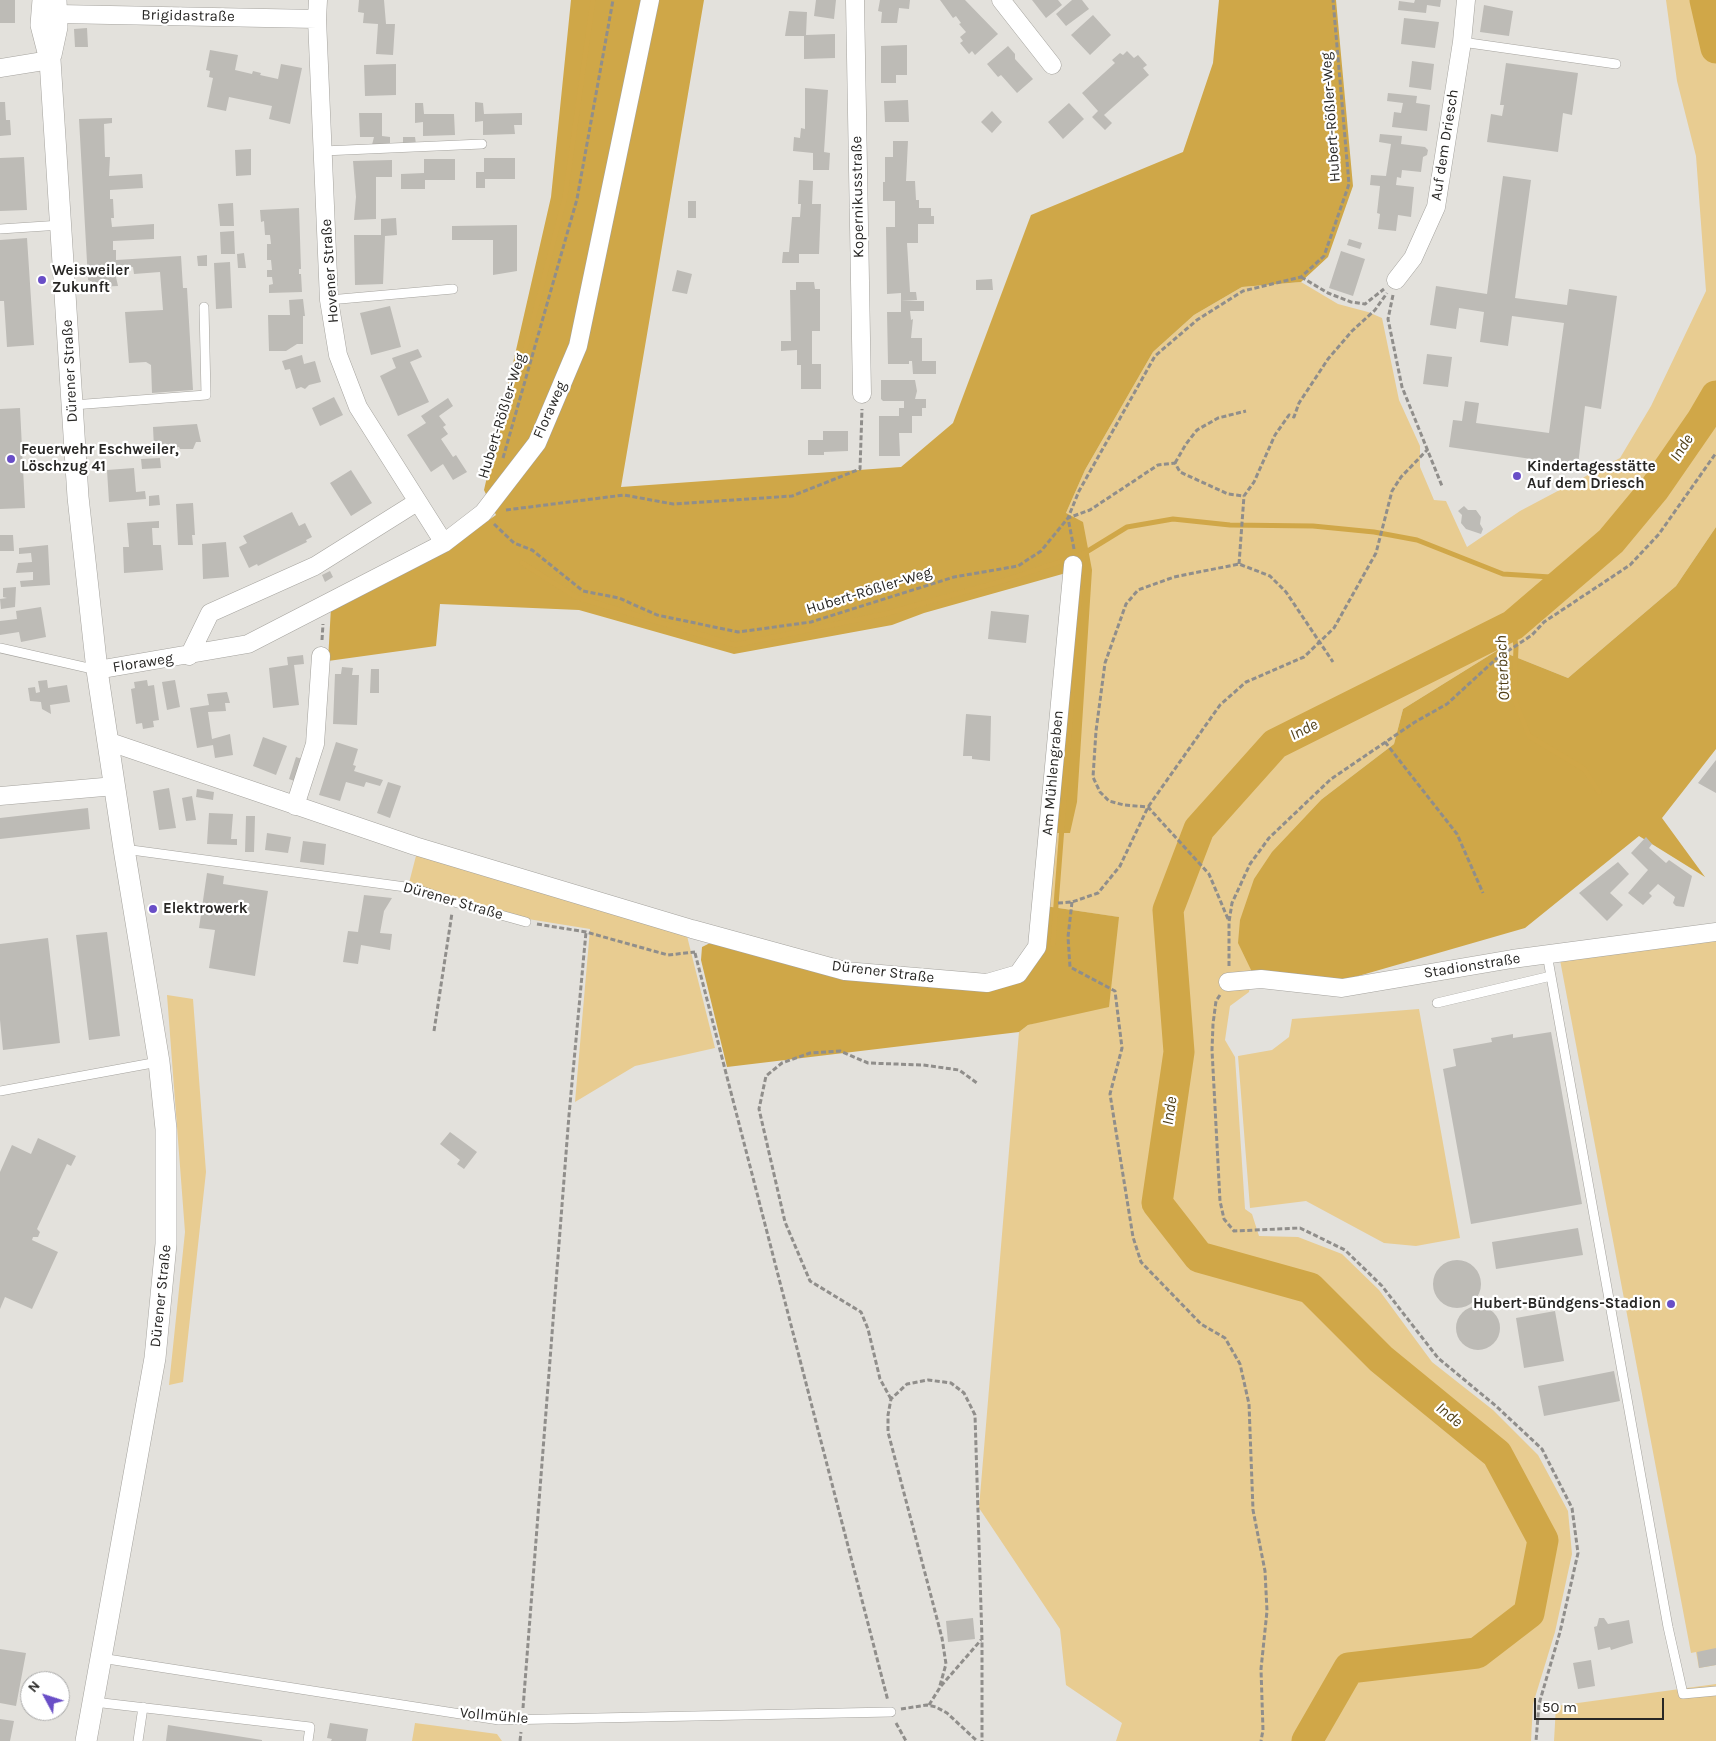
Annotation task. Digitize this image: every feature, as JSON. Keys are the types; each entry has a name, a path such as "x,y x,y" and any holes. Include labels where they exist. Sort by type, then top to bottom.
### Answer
{"street":[{"name":"Hovener Straße","path":"318,0 317,18 329,300 338,355 358,407 444,543"},
{"name":"Floraweg","path":"97,670 189,656 248,644 444,543 483,513 537,443 578,346 650,0"},
{"name":"Kopernikusstraße","path":"854,0 862,394"},
{"path":"1002,0 1052,65"},
{"name":"Auf dem Driesch","path":"1396,280 1413,258 1436,207 1462,42 1466,0"},
{"name":"Brigidastraße","path":"52,5 317,18"},
{"name":"Dürener Straße","path":"52,5 50,60 78,497 97,670 159,1062 166,1129 166,1244 154,1358 86,1741"},
{"path":"0,68 50,60"},
{"name":"Floraweg","path":"189,656 210,614 315,566 417,502"},
{"name":"Am Mühlengraben","path":"1018,974 1036,948 1073,557"},
{"path":"295,806 315,744 321,656"},
{"name":"Dürener Straße","path":"108,740 415,846 692,929 845,971 987,983 1018,974"},
{"path":"0,796 115,786"},
{"name":"Stadionstraße","path":"1228,982 1261,978 1342,988 1547,954 1716,932"}],"lane":[{"path":"1462,42 1616,64"},
{"path":"323,151 482,144"},
{"path":"0,228 61,226"},
{"path":"329,300 453,289"},
{"path":"72,405 206,395 204,307"},
{"path":"0,648 97,670"},
{"name":"Dürener Straße","path":"124,849 413,888 454,902 526,922"},
{"path":"1547,954 1668,1626 1683,1694 1716,1691"},
{"path":"1437,1003 1551,976"},
{"path":"0,1091 159,1062"},
{"name":"Vollmühle","path":"100,1658 498,1720 891,1712"},
{"path":"93,1702 310,1727 308,1741"},
{"path":"138,1741 143,1707"}],"path":[{"name":"Hubert-Rößler-Weg","path":"502,460 577,199 613,0"},
{"name":"Hubert-Rößler-Weg","path":"483,513 514,543 532,550 583,591 619,598 657,615 738,632 811,622 884,597 954,577 1018,566 1041,551 1068,518 1079,491 1155,356 1197,320 1243,291 1301,277 1324,256 1349,184 1333,0"},
{"path":"1301,277 1328,293 1351,302 1365,304 1396,280"},
{"path":"1396,280 1388,320 1393,347 1402,387 1442,486"},
{"path":"1238,564 1244,496 1254,482 1275,435 1289,415 1294,417 1299,403 1328,359 1352,331 1375,310 1396,280"},
{"path":"483,513 624,495 673,504 792,496 860,469 862,394"},
{"path":"1175,463 1197,430 1218,418 1246,411"},
{"path":"1066,903 1098,893 1120,866 1148,807 1220,705 1246,682 1304,657 1334,628 1350,602 1380,541 1392,491 1401,477 1428,449"},
{"path":"1536,1741 1539,1704 1560,1632 1578,1553 1572,1508 1542,1449 1496,1406 1438,1358 1382,1286 1345,1250 1300,1228 1234,1231 1224,1219 1220,1201 1212,1041 1216,1001 1228,982 1229,922 1232,903 1238,886 1250,864 1269,838 1331,779 1385,742 1447,704 1496,658 1532,635 1544,622 1630,565 1659,534 1716,453"},
{"path":"1175,463 1180,472 1228,494 1244,496"},
{"path":"1073,557 1068,518 1090,510 1158,465 1175,463"},
{"path":"1229,922 1209,874 1159,818 1148,807 1124,805 1109,801 1100,792 1093,778 1096,731 1105,664 1126,604 1138,590 1174,577 1238,564 1270,576 1286,592 1333,662"},
{"path":"321,656 324,606"},
{"path":"1385,742 1457,834 1483,893"},
{"path":"434,1031 454,902"},
{"path":"1072,902 1068,937 1070,967 1115,991 1122,1048 1110,1094 1132,1237 1141,1262 1201,1324 1225,1338 1240,1364 1249,1404 1253,1510 1265,1571 1267,1603 1261,1668 1263,1730 1261,1741"},
{"path":"526,922 586,932 668,955 695,953"},
{"path":"692,929 695,953 891,1712 906,1741"},
{"path":"522,1721 569,1115 586,932"},
{"path":"891,1399 880,1379 868,1329 861,1312 810,1281 785,1222 758,1109 766,1076 782,1063 810,1053 840,1051 868,1063 923,1065 959,1070 977,1083"},
{"path":"939,1689 946,1664 942,1638 888,1432 888,1415 891,1399 907,1384 928,1380 951,1382 964,1394 975,1415 982,1640 982,1741"},
{"path":"929,1705 939,1689 982,1640"},
{"path":"891,1712 914,1706 929,1705 947,1713 977,1741"}],"shaded area":[{"path":"571,0 704,0 621,487 901,467 953,423 1031,215 1183,152 1213,63 1219,0 1336,0 1353,186 1328,257 1301,282 1242,287 1194,315 1153,352 1085,470 1066,513 1083,522 1092,570 1077,802 1070,833 1050,833 1066,573 924,613 892,625 734,654 579,610 440,604 436,646 328,661 331,607 445,551 496,515 484,490 551,197"},
{"path":"1666,0 1716,0 1716,527 1676,586 1568,678 1498,650 1403,709 1394,744 1322,799 1252,972 1249,992 1230,1006 1225,1040 1235,1057 1245,1209 1252,1214 1259,1236 1298,1237 1342,1254 1379,1290 1432,1362 1493,1410 1538,1455 1568,1511 1572,1554 1555,1632 1533,1704 1531,1741 1116,1741 1122,1723 1066,1685 1060,1629 979,1508 1019,1032 1028,1025 1052,1018 1118,917 1045,906 1050,833 1070,833 1066,513 1085,470 1153,352 1194,315 1242,287 1301,282 1338,304 1382,318 1399,400 1420,446 1420,467 1434,500 1446,501 1467,547 1520,511 1620,458 1651,406 1706,291 1696,156 1677,81"},
{"path":"1716,527 1716,749 1662,818 1705,877 1639,836 1525,928 1341,981 1252,972 1238,943 1240,920 1254,879 1272,852 1322,799 1394,744 1403,709 1498,650 1568,678 1676,586"},
{"path":"417,852 686,932 715,1048 635,1066 575,1102 590,929 528,919 409,883"},
{"path":"1045,906 1119,917 1109,1007 1028,1025 1019,1032 727,1067 701,960 702,947 716,940 843,976 1021,979"},
{"name":"Hubert-Bündgens-Stadion","path":"1716,938 1716,1665 1699,1668 1696,1652 1691,1653 1560,960"},
{"path":"167,995 193,999 206,1172 183,1382 169,1385 185,1232"},
{"path":"1419,1009 1460,1238 1416,1246 1384,1243 1306,1201 1250,1208 1238,1056 1272,1050 1289,1037 1292,1019"},
{"path":"1716,1684 1716,1741 1554,1741 1556,1706"},
{"path":"415,1723 497,1734 502,1741 412,1741"}],"building":[{"path":"0,0 15,0 15,23 0,23"},
{"path":"359,0 384,0 386,24 395,24 393,55 376,54 378,24 363,23 364,13 358,12"},
{"path":"816,0 836,0 834,19 814,16"},
{"path":"880,0 910,0 909,9 899,8 897,23 881,23 882,12 878,11"},
{"path":"940,0 965,0 998,34 975,55 972,51 969,54 960,43 963,41 960,37 966,32 959,24 961,23 956,16 953,18"},
{"path":"1032,0 1058,0 1062,5 1046,18"},
{"path":"1072,0 1082,0 1089,9 1066,26 1056,14"},
{"path":"1415,0 1441,0 1440,7 1427,5 1426,13 1398,10 1399,1 1414,3"},
{"path":"1484,5 1513,11 1509,36 1480,32"},
{"path":"789,11 807,12 806,35 835,34 835,58 804,59 804,36 785,36"},
{"path":"1093,15 1111,35 1090,55 1071,35"},
{"path":"1404,18 1439,22 1435,48 1401,44"},
{"path":"87,28 88,47 75,47 74,29"},
{"path":"907,45 907,75 896,75 896,83 881,83 881,46"},
{"path":"1008,46 1015,54 1015,59 1033,79 1017,93 1001,75 998,77 987,64"},
{"path":"210,50 238,55 235,70 252,74 253,71 261,73 260,75 278,79 281,64 302,68 290,124 269,119 272,106 229,97 226,111 207,107 213,78 209,77 210,71 206,70"},
{"path":"1127,51 1134,58 1138,55 1147,65 1143,68 1149,75 1104,115 1112,123 1105,130 1092,117 1098,111 1082,93 1115,63 1112,60 1120,53 1123,55"},
{"path":"1412,61 1434,64 1431,90 1409,87"},
{"path":"1506,63 1578,73 1572,115 1563,113 1558,152 1487,142 1491,114 1502,116 1504,105 1500,105"},
{"path":"396,64 396,95 365,96 364,65"},
{"path":"805,88 828,90 824,152 830,153 829,170 813,170 813,153 793,151 794,137 800,138 801,128 805,129"},
{"path":"1388,93 1417,96 1416,103 1430,105 1427,131 1392,127 1394,112 1401,113 1403,103 1387,101"},
{"path":"908,100 909,122 885,122 884,101"},
{"path":"0,102 5,102 6,120 10,120 11,135 0,136"},
{"path":"475,102 483,103 484,114 522,113 522,125 514,125 515,134 483,135 483,121 475,122"},
{"path":"415,103 423,103 424,114 454,114 455,135 423,136 423,122 415,123"},
{"path":"1069,103 1084,119 1063,139 1048,122"},
{"path":"992,111 1002,122 992,133 981,122"},
{"path":"359,113 382,113 382,136 390,137 390,145 372,145 374,137 360,137"},
{"path":"112,118 112,123 104,124 105,157 110,157 109,176 142,174 143,188 110,190 110,199 113,199 114,218 111,218 112,227 154,224 154,239 113,241 113,250 116,250 116,260 181,256 183,288 187,288 193,390 152,393 151,365 146,362 129,363 125,312 163,310 160,272 134,274 133,267 114,268 118,286 95,287 95,283 88,280 79,119"},
{"path":"1380,134 1402,136 1401,144 1425,147 1428,150 1427,155 1423,157 1421,172 1402,170 1401,178 1397,177 1396,185 1414,187 1411,217 1398,215 1396,231 1378,229 1380,214 1377,213 1380,186 1370,185 1371,175 1386,176 1391,144 1379,142"},
{"path":"403,137 415,137 416,144 403,144"},
{"path":"893,141 908,141 906,181 915,181 916,200 919,200 919,208 931,208 931,216 934,216 934,224 918,224 918,243 907,243 910,292 916,292 917,300 901,301 901,293 887,294 886,227 895,227 895,201 883,201 883,182 885,182 885,157 893,157"},
{"path":"251,149 251,175 236,176 235,150"},
{"path":"24,157 27,210 0,211 0,158"},
{"path":"484,158 515,158 515,179 485,179 485,188 476,188 476,172 484,172"},
{"path":"424,159 455,159 455,180 425,180 425,189 401,189 401,174 424,173"},
{"path":"392,160 392,177 376,177 376,219 354,220 356,197 353,161"},
{"path":"1503,176 1531,180 1515,298 1567,305 1569,289 1617,296 1601,409 1585,406 1578,465 1558,462 1557,470 1544,469 1545,461 1449,447 1453,420 1462,421 1465,401 1479,403 1476,423 1549,433 1564,323 1512,316 1508,346 1480,342 1484,312 1459,308 1456,329 1430,325 1436,286 1487,294"},
{"path":"799,180 813,181 812,204 821,204 819,254 799,254 799,263 782,263 783,252 789,252 792,217 800,217 801,204 798,204"},
{"path":"688,201 696,201 696,218 688,218"},
{"path":"233,203 234,226 220,226 218,204"},
{"path":"299,208 301,269 299,269 299,274 301,274 302,292 269,293 269,285 273,284 272,277 267,277 267,270 272,270 271,260 267,260 267,244 271,244 270,235 265,235 264,221 261,222 260,210"},
{"path":"396,218 397,235 385,236 383,284 355,285 354,235 381,235 381,219"},
{"path":"517,225 517,271 493,275 493,240 452,240 452,226"},
{"path":"234,231 235,254 221,254 220,232"},
{"path":"27,238 34,345 7,347 4,301 0,301 0,240"},
{"path":"1349,239 1362,243 1360,249 1347,245"},
{"path":"1341,251 1365,259 1353,296 1329,288"},
{"path":"244,253 246,268 238,268 237,254"},
{"path":"207,255 207,266 198,266 197,256"},
{"path":"230,262 232,308 216,309 214,263"},
{"path":"677,270 692,274 687,294 672,291"},
{"path":"992,279 993,290 976,290 976,280"},
{"path":"796,282 814,282 815,289 820,289 820,331 812,331 812,364 821,364 821,389 801,389 801,365 797,365 797,350 781,351 781,341 791,341 790,290 796,290"},
{"path":"303,299 305,316 303,316 303,344 297,344 286,351 269,351 268,315 290,315 289,300"},
{"path":"901,301 924,301 924,311 910,311 911,320 913,319 911,338 922,338 922,361 936,361 936,374 913,374 912,361 909,361 909,364 888,364 887,312 901,312"},
{"path":"390,306 401,347 371,355 360,313"},
{"path":"418,349 422,357 410,362 429,402 398,416 380,376 396,368 392,358"},
{"path":"1427,354 1452,357 1448,387 1423,384"},
{"path":"302,355 304,364 315,361 321,382 309,385 305,389 301,387 296,389 290,369 285,370 282,361"},
{"path":"881,380 915,380 917,391 915,399 926,399 926,408 922,408 922,416 912,416 912,433 899,433 900,456 879,456 879,416 899,416 899,408 904,408 904,401 883,401 881,399"},
{"path":"334,397 343,415 320,426 312,408"},
{"path":"448,398 453,406 439,416 446,425 443,427 448,434 441,439 453,457 456,455 467,472 453,480 443,464 431,472 407,435 426,423 421,416"},
{"name":"Feuerwehr Eschweiler, Löschzug 41","path":"20,408 25,508 0,509 0,409"},
{"path":"197,424 201,442 196,442 193,449 180,449 179,447 154,448 153,427"},
{"path":"823,431 848,431 848,451 824,452 824,455 808,455 808,440 823,440"},
{"path":"160,458 161,468 142,469 141,459"},
{"path":"134,468 136,492 145,491 146,499 109,502 107,470"},
{"path":"351,470 372,503 351,516 330,483"},
{"path":"159,495 160,505 149,506 149,496"},
{"path":"193,503 195,535 192,535 193,545 178,545 176,504"},
{"path":"1464,506 1468,510 1476,510 1481,517 1480,524 1483,529 1481,534 1466,529 1461,523 1462,515 1458,511"},
{"path":"292,512 299,526 305,523 312,537 306,540 307,542 258,566 257,564 249,568 239,547 247,543 243,536"},
{"path":"159,521 159,528 152,528 153,545 161,545 163,570 124,573 123,547 129,547 127,523"},
{"path":"0,535 13,535 14,551 0,551"},
{"path":"226,542 229,577 203,579 202,544"},
{"path":"48,545 50,585 21,587 20,581 33,580 33,572 16,573 18,563 32,562 31,553 19,554 19,548"},
{"path":"330,571 333,577 325,582 322,575"},
{"path":"16,587 15,607 1,609 0,599 7,598 3,597 3,588"},
{"path":"41,607 46,637 21,642 19,632 0,635 0,621 17,619 16,611"},
{"path":"991,611 1029,615 1026,643 988,639"},
{"path":"303,655 304,664 294,665 299,705 273,708 269,668 288,665 287,657"},
{"path":"342,667 353,668 352,675 359,675 357,725 333,724 335,674 341,674"},
{"path":"371,669 379,669 379,693 370,693"},
{"path":"47,680 48,688 67,685 70,702 50,705 51,714 42,709 41,702 30,701 28,688 35,687 36,693 40,692 38,681"},
{"path":"147,680 148,686 154,685 159,720 153,721 154,727 143,729 142,723 136,724 131,689 135,688 134,682"},
{"path":"175,680 180,707 167,710 162,682"},
{"path":"227,692 230,703 225,703 226,711 208,712 212,739 230,734 233,755 215,758 213,745 197,748 190,708 209,705 207,694"},
{"path":"966,714 991,716 990,761 972,759 972,756 963,756"},
{"path":"263,737 287,746 276,775 253,766"},
{"path":"336,742 358,749 353,765 356,766 354,771 383,780 380,786 366,782 364,787 346,782 340,801 319,795"},
{"path":"296,757 305,760 297,782 289,779"},
{"path":"1716,760 1716,793 1698,783"},
{"path":"388,782 401,786 390,818 377,813"},
{"path":"169,788 176,828 159,830 153,791"},
{"path":"197,789 214,792 213,800 196,797"},
{"path":"192,796 196,820 186,821 182,798"},
{"path":"88,808 90,829 0,839 0,818"},
{"path":"209,813 233,814 231,839 237,839 237,845 207,844"},
{"path":"246,816 255,816 254,852 245,852"},
{"path":"267,833 291,837 288,853 265,850"},
{"path":"1646,837 1652,844 1649,848 1666,863 1669,860 1692,876 1684,907 1676,906 1673,903 1675,897 1658,884 1649,893 1652,896 1643,905 1628,893 1648,870 1631,853"},
{"path":"303,841 326,844 324,865 300,862"},
{"path":"1618,862 1629,874 1610,893 1623,905 1607,921 1579,893"},
{"path":"207,873 224,876 223,884 268,891 255,976 209,968 215,930 199,928"},
{"path":"364,895 392,898 384,911 380,933 392,934 390,950 361,945 358,964 343,962 348,931 358,932"},
{"path":"107,932 120,1036 89,1040 76,935"},
{"path":"48,938 60,1043 3,1050 0,1020 0,944"},
{"path":"1551,1032 1582,1204 1471,1224 1443,1069 1456,1066 1453,1049 1492,1042 1491,1038 1513,1034 1513,1038"},
{"path":"450,1132 477,1152 464,1169 457,1164 460,1160 440,1144"},
{"path":"38,1138 76,1156 71,1166 67,1164 37,1229 40,1232 38,1237 33,1237 32,1240 58,1252 32,1309 5,1297 0,1309 0,1172 12,1145 31,1154"},
{"path":"1578,1228 1583,1255 1496,1269 1492,1242"},
{"path":"1457,1260 1466,1262 1474,1267 1479,1275 1481,1284 1479,1293 1474,1301 1466,1306 1457,1308 1448,1306 1440,1301 1435,1293 1433,1284 1435,1275 1440,1267 1448,1262"},
{"path":"1478,1306 1490,1310 1496,1316 1500,1328 1496,1340 1490,1346 1478,1350 1466,1346 1460,1340 1456,1328 1460,1316 1466,1310"},
{"path":"1555,1311 1564,1361 1524,1368 1516,1318"},
{"path":"1614,1371 1620,1401 1544,1416 1538,1386"},
{"path":"973,1618 975,1639 948,1642 946,1621"},
{"path":"1599,1618 1604,1618 1608,1624 1629,1620 1633,1643 1611,1650 1610,1647 1598,1650 1594,1627 1597,1626"},
{"path":"1716,1648 1716,1665 1699,1668 1697,1652"},
{"path":"0,1649 26,1653 23,1671 20,1671 20,1685 16,1706 0,1703"},
{"path":"1591,1660 1595,1686 1578,1689 1573,1663"},
{"path":"0,1719 14,1721 10,1741 0,1741"},
{"path":"330,1723 368,1729 366,1741 331,1741 332,1739 327,1738"},
{"path":"168,1725 262,1740 262,1741 166,1741"}],"waterway":[{"path":"492,477 565,197 593,0"},
{"name":"Inde","path":"1705,0 1716,48"},
{"name":"Inde","path":"1307,1741 1349,1668 1477,1653 1529,1613 1543,1540 1497,1454 1381,1359 1310,1288 1199,1257 1157,1203 1179,1052 1168,910 1199,829 1275,744 1513,625 1611,541 1655,488 1702,420 1716,396"},
{"path":"1053,944 1083,554 1127,527 1173,519 1230,525 1313,526 1374,532 1417,540 1503,574 1566,578"},
{"path":"522,563 576,597 735,645 885,614 1006,580 1083,554"},
{"name":"Otterbach","path":"1513,625 1516,647 1514,698 1529,736 1584,769 1599,792"}],"place":[{"name":"Weisweiler Zukunft","path":"42,280"},
{"name":"Feuerwehr Eschweiler, Löschzug 41","path":"11,459"},
{"name":"Kindertagesstätte Auf dem Driesch","path":"1517,476"},
{"name":"Elektrowerk","path":"153,909"},
{"name":"Hubert-Bündgens-Stadion","path":"1671,1304"}]}
